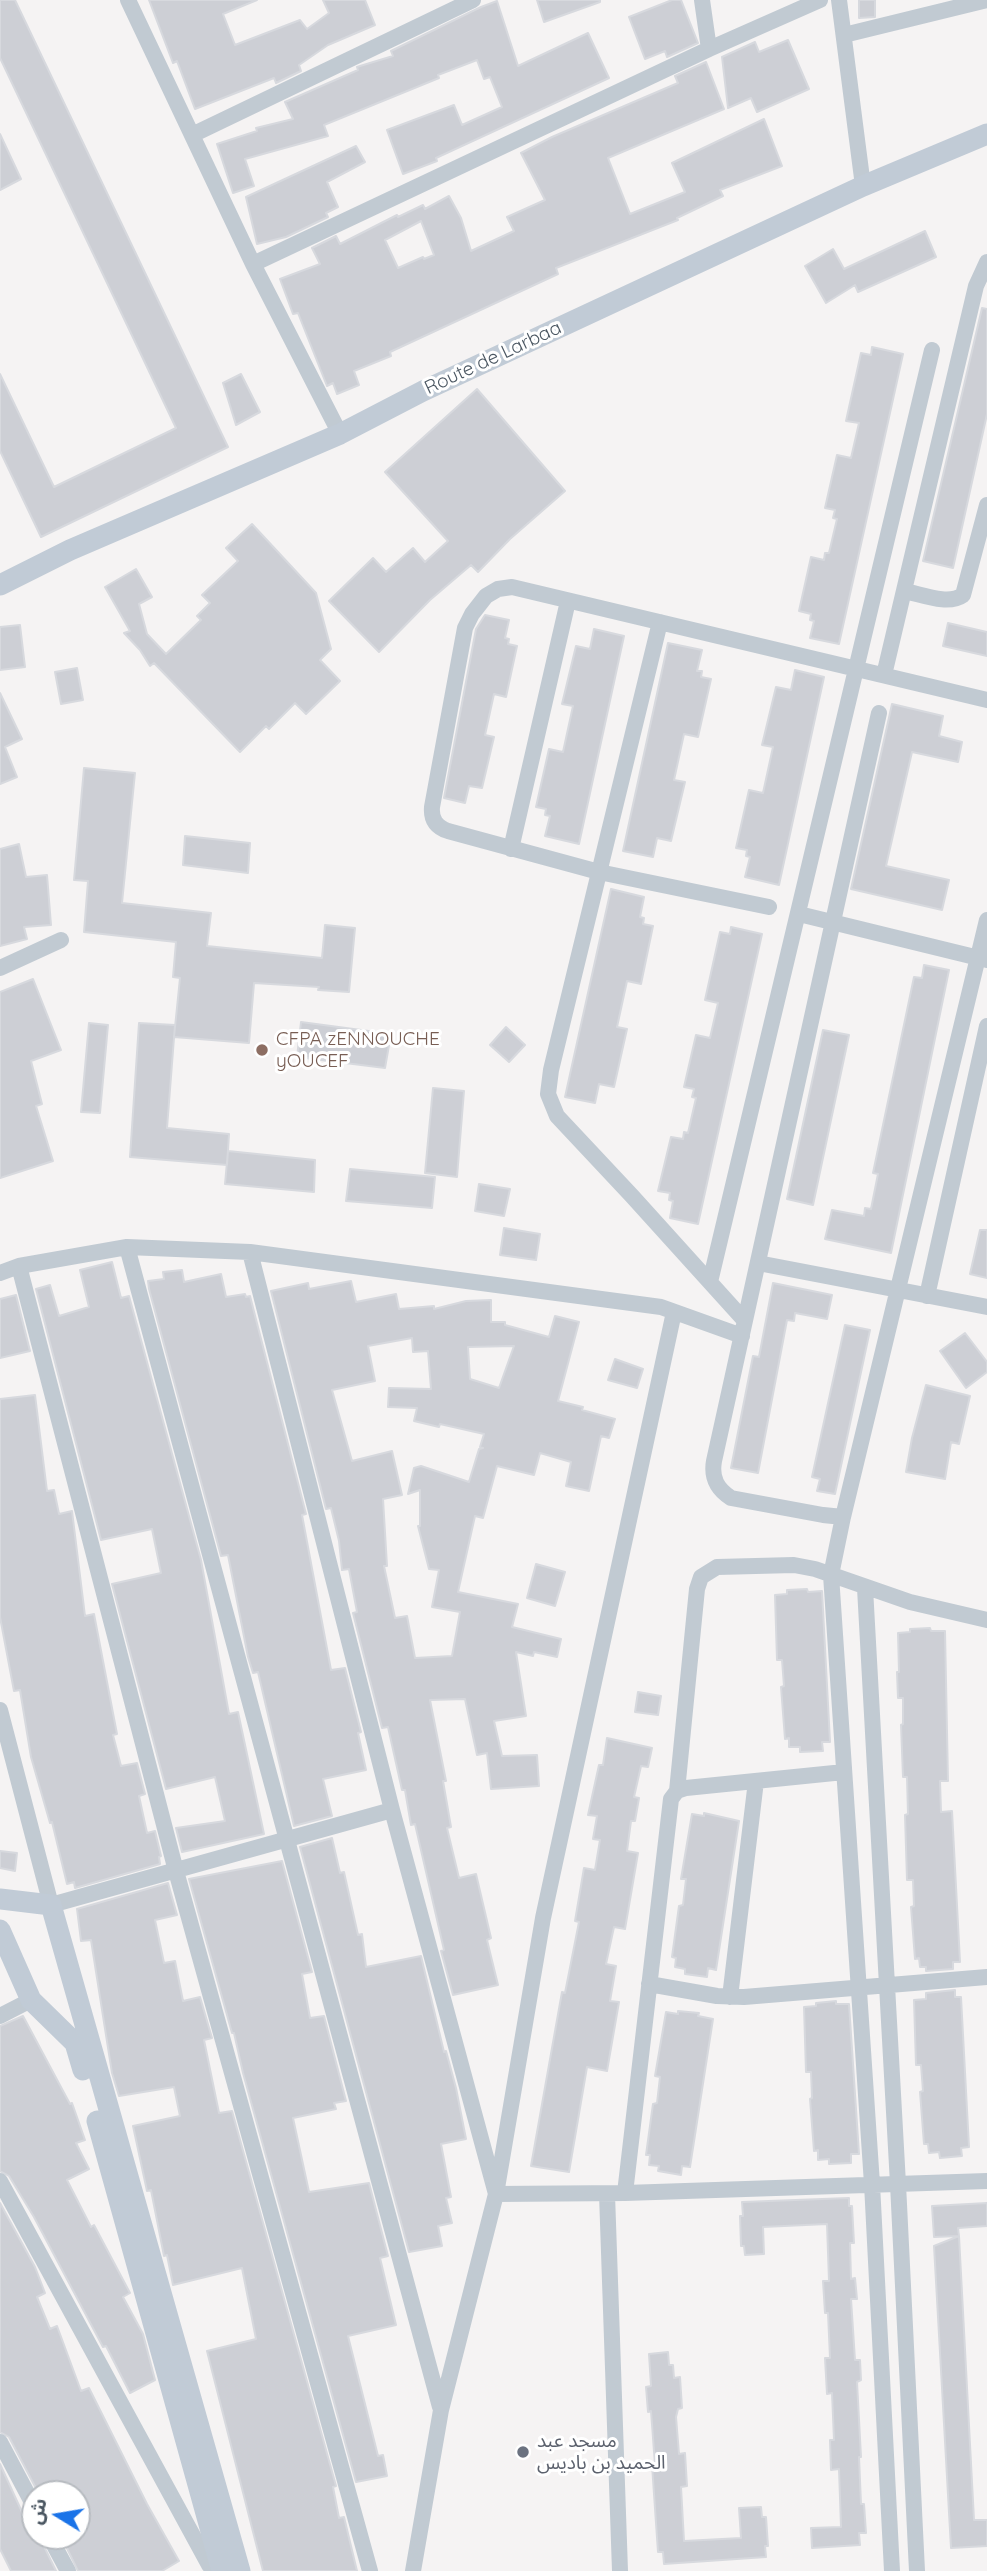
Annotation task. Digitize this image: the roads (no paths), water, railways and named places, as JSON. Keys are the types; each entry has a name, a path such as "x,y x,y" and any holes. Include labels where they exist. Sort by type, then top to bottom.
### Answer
{"street":[{"path":"128,0 253,264 340,434"},
{"path":"192,135 473,0"},
{"path":"702,0 709,49"},
{"path":"253,264 709,49 820,0"},
{"path":"839,0 863,186"},
{"path":"844,35 987,1"},
{"name":"Route de Larbaa","path":"0,585 70,550 340,434 423,391 863,186 987,134"},
{"path":"884,676 976,286 987,262"},
{"path":"710,1282 932,350"},
{"path":"904,591 953,600 963,595 987,505"},
{"path":"769,907 599,872 511,849 443,830 432,818 462,644 472,614 486,596 498,589 512,587 987,700"},
{"path":"511,849 568,601"},
{"path":"660,622 550,1078 549,1102 557,1116 710,1282 743,1329"},
{"path":"843,1517 731,1498 715,1483 712,1468 880,713"},
{"path":"799,914 983,959"},
{"path":"892,2571 872,2184 831,1575 897,1290 983,959 987,920"},
{"path":"0,968 61,940"},
{"path":"926,1296 987,1026"},
{"path":"0,1273 19,1266 127,1247 250,1252 662,1307 743,1329"},
{"path":"127,1247 440,2410"},
{"path":"250,1252 392,1810 496,2194"},
{"path":"758,1263 987,1307"},
{"path":"19,1266 177,1871 370,2571"},
{"path":"413,2571 440,2410 496,2194 543,1918 674,1312"},
{"path":"625,2193 670,1804 677,1791 697,1589 701,1577 717,1567 783,1564 805,1566 910,1602 987,1620"},
{"path":"865,1588 917,2571"},
{"path":"0,1710 220,2565"},
{"path":"677,1791 845,1772"},
{"path":"0,1774 18,1776"},
{"path":"730,1997 756,1781"},
{"path":"0,1899 51,1905 392,1810"},
{"path":"51,1905 47,1933 75,2043 220,2565"},
{"path":"0,1930 31,2000 75,2043"},
{"path":"649,1984 730,1997 987,1977"},
{"path":"0,2016 31,2000"},
{"path":"0,2181 220,2565"},
{"path":"496,2194 607,2194 987,2181"},
{"path":"607,2194 620,2571"},
{"path":"0,2442 21,2482"},
{"path":"57,2550 68,2571"}],"place":[{"name":"CFPA zENNOUCHE yOUCEF","path":"262,1050"},
{"name":"مسجد عبد الحميد بن باديس","path":"523,2452"}]}
